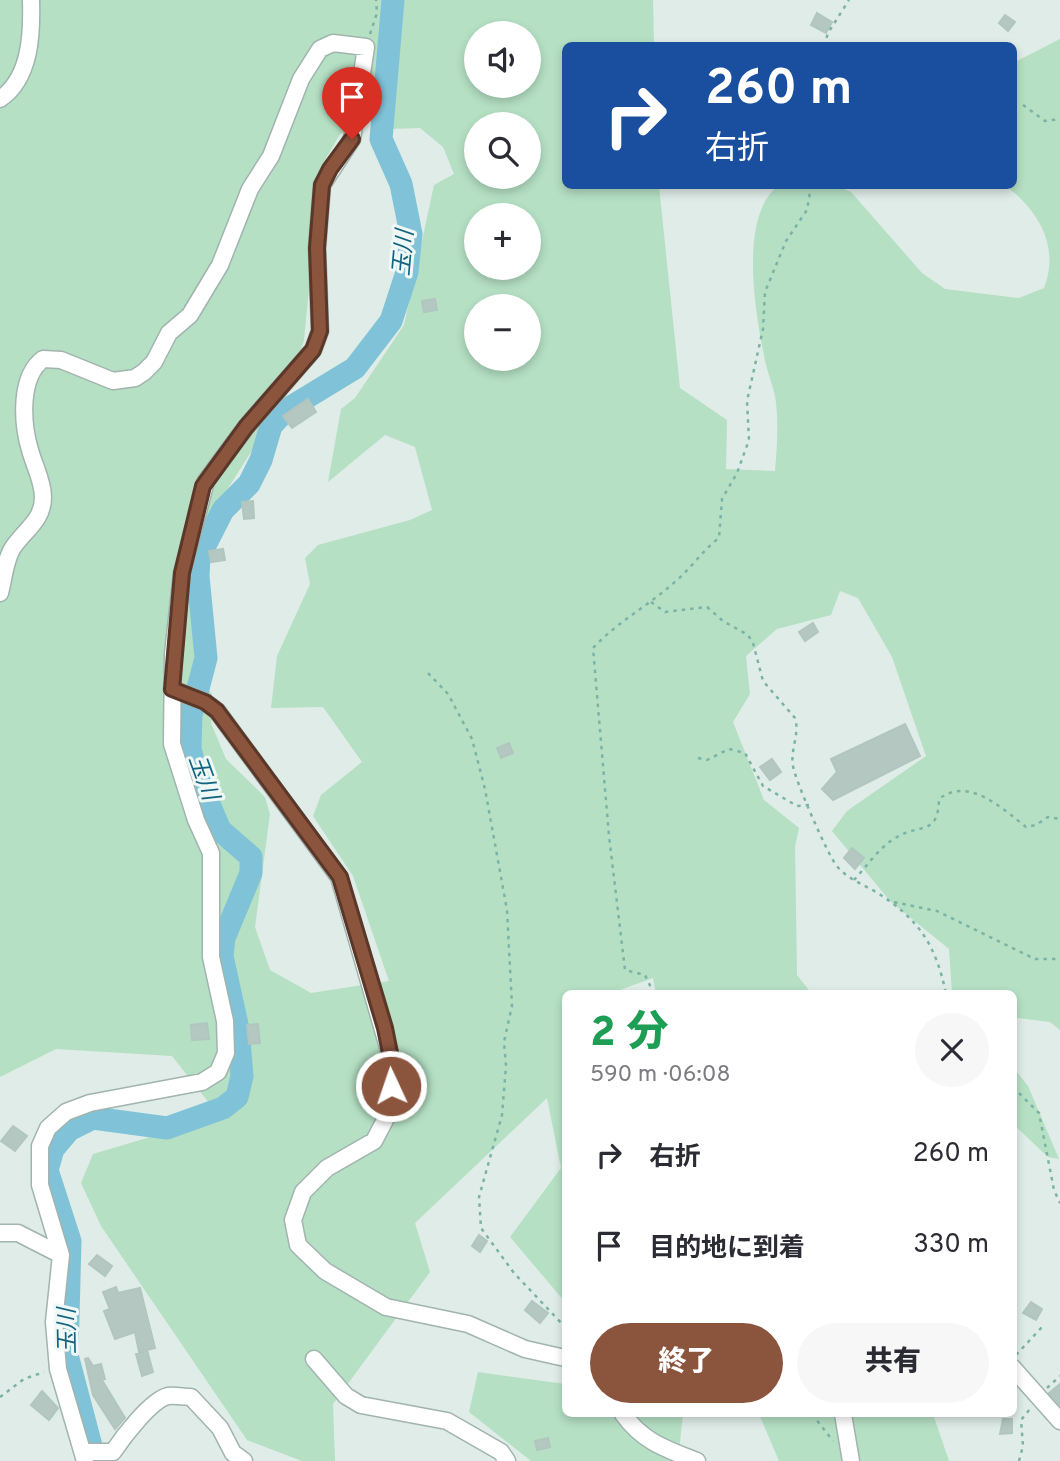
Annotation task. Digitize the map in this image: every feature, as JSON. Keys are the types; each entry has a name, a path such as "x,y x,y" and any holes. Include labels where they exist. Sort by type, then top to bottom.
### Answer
{"street":[{"path":"0,99 23,69 32,33 31,0"},
{"path":"0,593 13,547 34,524 43,500 29,448 25,414 26,390 35,365 43,359 53,358 113,381 135,378 144,372 154,362 169,333 195,307 220,265 250,189 271,156 300,79 320,49 332,43 366,47 352,139 322,185 317,248 320,331 313,350 246,427 203,486 182,573 178,692 172,744 196,820 211,853 211,957 225,1021 226,1053 218,1072 202,1082 78,1106 48,1128 40,1146 38,1165 40,1185 61,1255 54,1322 58,1369 84,1457 114,1455 125,1433 167,1396 191,1397 220,1428 233,1453 244,1461"},
{"path":"178,692 205,702 217,711 340,877 391,1058 391,1106 384,1122 374,1141 327,1168 303,1192 293,1220 298,1245 325,1271 386,1307 468,1324 525,1349 562,1357"},
{"path":"0,1233 18,1233 61,1255"},
{"path":"314,1359 346,1396 361,1405 447,1421 501,1452 507,1461"},
{"path":"1017,1372 1060,1421"},
{"path":"626,1417 642,1436 657,1447 696,1461"},
{"path":"844,1417 854,1459"}],"path":[{"path":"366,47 377,13 376,0"},
{"path":"825,42 849,0"},
{"path":"1023,105 1045,121 1060,119"},
{"path":"652,990 645,975 625,970 609,836 593,648 608,632 651,602 719,538 722,499 737,473 749,440 747,401 763,329 765,292 786,241 807,210 810,189"},
{"path":"651,602 665,612 707,607 723,621 748,635 753,643 762,681 795,718 793,770 831,857 839,869 890,901 915,921 918,930 937,955 945,990"},
{"path":"428,673 447,694 472,739 485,789 507,910 512,1006 504,1042 506,1066 502,1115 479,1197 481,1228 513,1273 562,1323"},
{"path":"698,758 707,760 729,748 745,753 763,786 797,806 809,805"},
{"path":"854,880 898,836 929,828 939,815 939,799 949,791 963,789 974,793 1000,806 1026,827 1036,825 1048,817 1060,819"},
{"path":"890,901 937,911 1035,959 1060,959"},
{"path":"1017,1091 1039,1113 1060,1203"},
{"path":"1017,1354 1042,1327"},
{"path":"0,1397 32,1375 58,1369"},
{"path":"1019,1461 1023,1446 1021,1420 1060,1376"},
{"path":"814,1417 840,1448 854,1459"}],"green space":[{"path":"0,0 653,0 654,42 562,42 562,189 659,189 680,388 727,420 726,469 775,471 776,405 760,336 753,265 758,219 766,200 775,189 844,189 851,192 922,273 945,289 1019,298 1044,288 1048,273 1048,244 1037,218 1010,189 1017,189 1017,61 1060,39 1060,1030 1050,1022 1017,1019 1017,990 952,990 949,949 890,901 832,831 847,811 926,756 892,657 858,598 840,591 831,615 777,629 746,656 750,694 733,722 764,800 799,828 795,847 797,975 809,990 655,990 653,978 620,990 562,990 562,1298 510,1237 561,1168 547,1098 415,1223 430,1272 333,1404 335,1461 302,1461 247,1440 101,1226 81,1183 93,1154 184,1127 217,1113 172,1056 56,1049 0,1077","holes":["365,119 390,129 420,128 443,147 454,174 434,185 404,325 355,398 341,409 328,482 385,435 415,447 432,510 410,520 318,545 305,558 310,584 277,656 271,708 323,707 362,762 321,795 313,816 353,876 389,981 311,993 270,970 255,927 270,814 265,797 226,759 211,723 212,694 196,672 196,539 287,395 304,340 321,167 340,134"]},
{"path":"1017,1072 1028,1086 1059,1159 1048,1157 1017,1128"},
{"path":"478,1372 562,1384 562,1417 683,1417 678,1461 531,1461 469,1412"},
{"path":"760,1417 934,1417 949,1461 779,1461"}],"building":[{"path":"817,13 832,22 826,33 811,25"},
{"path":"1005,15 1015,22 1008,31 999,23"},
{"path":"435,299 437,310 424,312 422,301"},
{"path":"308,399 316,412 292,428 283,416"},
{"path":"253,501 254,518 244,519 242,502"},
{"path":"223,549 225,560 211,562 209,551"},
{"path":"813,623 818,632 805,641 799,632"},
{"path":"905,724 920,756 833,800 822,789 837,772 831,759"},
{"path":"509,743 513,753 501,758 497,748"},
{"path":"772,759 781,772 770,780 760,767"},
{"path":"852,848 864,858 855,869 844,858"},
{"path":"207,1023 209,1039 192,1040 191,1025"},
{"path":"258,1024 260,1043 249,1044 247,1025"},
{"path":"13,1126 27,1136 15,1151 1,1141"},
{"path":"479,1235 487,1241 480,1252 472,1246"},
{"path":"97,1255 112,1266 105,1276 89,1264"},
{"path":"116,1287 118,1293 140,1288 155,1348 139,1352 135,1332 115,1339 104,1311 110,1309 103,1292"},
{"path":"532,1301 548,1313 540,1323 525,1310"},
{"path":"1031,1302 1042,1309 1036,1320 1023,1313"},
{"path":"147,1350 153,1372 142,1376 136,1354"},
{"path":"88,1358 93,1366 101,1364 105,1379 102,1380 125,1418 115,1429 93,1395 85,1359"},
{"path":"1060,1384 1060,1405 1049,1393"},
{"path":"42,1391 58,1408 49,1420 31,1405"},
{"path":"1003,1419 1012,1419 1012,1433 1000,1434"},
{"path":"548,1438 550,1447 537,1450 535,1441"}],"waterway":[{"name":"玉川","path":"95,1461 67,1355 70,1241 47,1170 53,1149 69,1130 93,1118 167,1128 223,1108 237,1097 242,1076 238,1029 222,956 224,938 251,873 251,857 220,830 198,778 190,749 191,715 206,658 198,576 199,557 223,510 249,484 261,460 271,426 286,410 355,368 391,321 407,272 411,234 401,184 381,139 393,0"}],"route":[{"path":"352,139 322,185 317,237 320,331 313,350 246,427 203,486 182,573 172,689 205,702 217,711 340,877 385,1028 391,1058 391,1086"}]}
